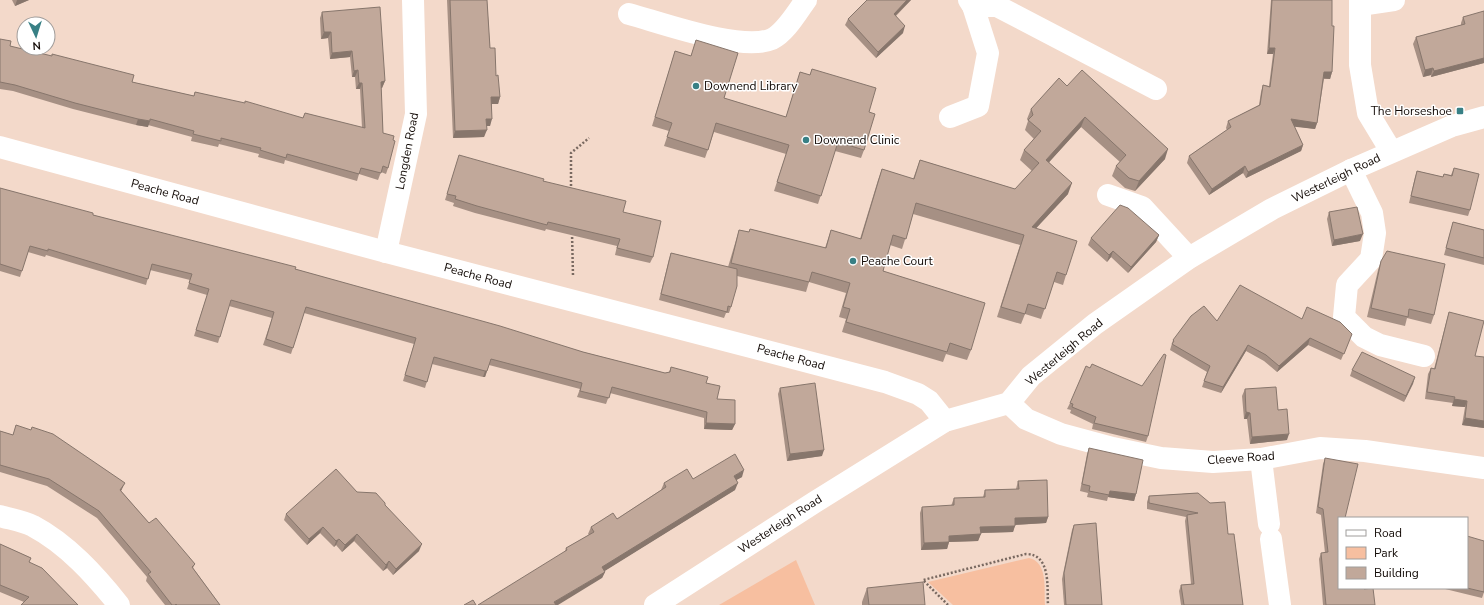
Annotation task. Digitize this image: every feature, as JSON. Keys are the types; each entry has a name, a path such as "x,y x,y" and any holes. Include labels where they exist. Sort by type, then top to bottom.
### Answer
{"street":[{"name":"Longden Road","path":"386,252 416,114 413,0"},
{"path":"629,14 729,41 753,44 773,38 788,24 806,0"},
{"path":"1391,152 1368,113 1360,65 1360,2 1394,0"},
{"path":"950,117 978,106 988,53 971,3 997,6 1156,89"},
{"name":"Westerleigh Road","path":"655,605 815,502 945,421 1009,403 1031,376 1095,324 1189,258 1272,210 1351,170 1452,126 1484,117"},
{"name":"Peache Road","path":"0,147 386,252 885,382 918,394 929,401 945,421"},
{"path":"1351,170 1372,213 1375,233 1371,259 1347,285 1344,317 1364,337 1380,345 1424,356"},
{"path":"1108,194 1142,207 1189,258"},
{"name":"Cleeve Road","path":"1009,403 1026,419 1061,434 1113,448 1161,458 1213,462 1261,459 1320,448 1365,450 1484,468"},
{"path":"1261,459 1280,605"},
{"path":"0,516 32,526 62,546 97,577 119,605"}],"path":[{"path":"571,192 571,154 589,138"},
{"path":"572,231 573,301"},
{"path":"948,605 923,580 1026,554 1033,554 1040,558 1045,566 1048,605"}],"green space":[{"path":"1029,558 1035,561 1042,570 1045,584 1045,605 953,605 928,582"},
{"path":"796,560 815,605 719,605"}],"building":[{"path":"450,0 487,0 490,48 495,48 496,76 498,75 500,97 491,97 492,119 486,119 487,130 455,131"},
{"path":"867,0 907,0 894,14 905,26 878,52 848,19"},
{"path":"1272,0 1332,0 1332,26 1334,26 1332,72 1324,72 1317,123 1291,119 1303,145 1248,172 1245,166 1212,189 1189,156 1231,127 1228,121 1260,105 1263,85 1270,87 1275,48 1269,48"},
{"path":"380,7 385,81 381,82 383,133 394,136 393,140 395,141 388,168 383,166 381,173 361,168 359,174 287,154 286,158 260,150 261,148 221,138 221,141 193,134 194,131 150,119 150,121 138,119 0,82 0,39 11,41 10,46 16,47 16,56 56,55 134,75 132,82 194,96 195,92 245,103 245,101 303,118 305,113 365,128 362,83 359,83 358,70 354,71 352,51 332,53 331,32 324,32 322,12"},
{"path":"1484,11 1484,58 1434,71 1433,68 1425,70 1416,37 1465,24 1463,17"},
{"path":"696,40 738,53 724,98 786,117 800,72 810,75 812,69 876,88 869,112 875,114 864,150 838,142 821,196 777,182 789,145 716,123 708,150 667,137 672,123 655,117 675,51 691,56"},
{"path":"1082,70 1168,149 1139,181 1129,178 1116,166 1126,155 1085,117 1046,160 1072,183 1032,227 1077,241 1066,275 1057,272 1045,309 1028,304 1025,314 1001,307 1024,235 916,203 906,239 893,235 883,271 985,303 971,350 950,343 947,352 846,322 850,309 843,307 850,283 812,272 809,282 731,263 739,230 749,232 750,229 826,248 831,230 861,239 882,169 914,179 920,160 1015,189 1039,163 1024,150 1041,131 1028,120 1033,115 1031,109 1059,78 1067,86"},
{"path":"459,155 544,179 543,181 626,201 623,212 661,221 653,257 617,248 620,239 548,222 547,225 455,199 456,196 447,194"},
{"path":"1454,168 1479,174 1470,210 1411,196 1417,171 1443,177 1444,174 1452,176"},
{"path":"0,188 93,213 93,215 296,267 295,269 500,326 583,352 665,373 670,372 671,367 708,377 706,383 720,386 717,399 735,400 735,424 706,423 707,412 612,387 609,398 580,391 582,383 491,359 487,371 485,371 434,357 427,382 405,375 416,338 306,307 293,348 266,339 274,312 231,300 220,337 196,330 209,289 189,283 192,274 152,264 148,279 48,249 48,251 30,246 22,271 0,264"},
{"path":"1120,205 1128,208 1159,235 1131,267 1113,251 1109,255 1091,238"},
{"path":"1357,207 1363,234 1334,240 1329,212"},
{"path":"1453,222 1484,230 1484,258 1446,248"},
{"path":"1387,251 1445,264 1434,315 1409,309 1408,317 1371,308 1381,261"},
{"path":"671,253 737,269 737,286 731,307 728,306 727,312 661,294"},
{"path":"1240,285 1302,319 1307,307 1340,322 1352,334 1344,354 1310,338 1279,366 1266,355 1248,345 1223,387 1204,381 1210,366 1172,344 1174,341 1173,340 1191,316 1204,306 1217,321"},
{"path":"1449,312 1484,321 1475,356 1484,357 1484,421 1465,418 1467,401 1454,399 1455,397 1427,392 1431,368 1435,369"},
{"path":"1362,352 1415,377 1406,396 1352,370"},
{"path":"1164,354 1166,355 1148,436 1094,423 1096,417 1072,407 1073,404 1070,403 1086,366 1090,368 1092,364 1142,386"},
{"path":"815,383 824,450 790,454 780,388"},
{"path":"1276,387 1278,410 1287,409 1289,434 1252,437 1250,413 1246,412 1245,389"},
{"path":"16,425 31,430 32,427 53,434 125,483 120,490 149,523 156,518 195,564 192,567 220,605 172,605 148,574 151,572 99,511 49,479 0,465 0,431 13,435"},
{"path":"1089,448 1143,460 1136,494 1110,491 1109,495 1089,491 1090,486 1082,484"},
{"path":"735,454 744,470 734,476 738,483 602,567 605,572 554,602 556,605 478,605 567,550 566,548 594,532 591,527 613,513 617,519 666,487 664,483 687,469 693,479"},
{"path":"1325,458 1358,464 1345,517 1338,517 1338,589 1373,589 1375,605 1326,605 1321,553 1328,552 1323,509 1318,507"},
{"path":"336,469 357,492 376,493 385,505 422,544 396,569 389,561 386,565 357,534 345,545 339,539 336,541 323,527 309,539 286,514"},
{"path":"1047,480 1048,517 1015,518 1015,526 980,527 981,534 949,536 949,542 924,543 922,507 954,505 954,498 985,497 985,490 1019,489 1018,481"},
{"path":"1198,493 1210,503 1225,502 1228,534 1234,534 1243,605 1184,605 1181,585 1194,584 1187,515 1198,513 1149,503 1149,496"},
{"path":"1096,523 1102,605 1066,605 1064,573 1074,525"},
{"path":"1468,536 1484,541 1484,592 1468,588"},
{"path":"0,544 31,558 29,562 42,568 78,605 21,605 29,597 0,585"},
{"path":"923,582 925,605 869,605 867,588"},
{"path":"473,600 476,605 464,605"}],"place":[{"name":"Downend Library","path":"696,86"},
{"name":"The Horseshoe","path":"1460,111"},
{"name":"Downend Clinic","path":"806,140"},
{"name":"Peache Court","path":"853,261"}]}
